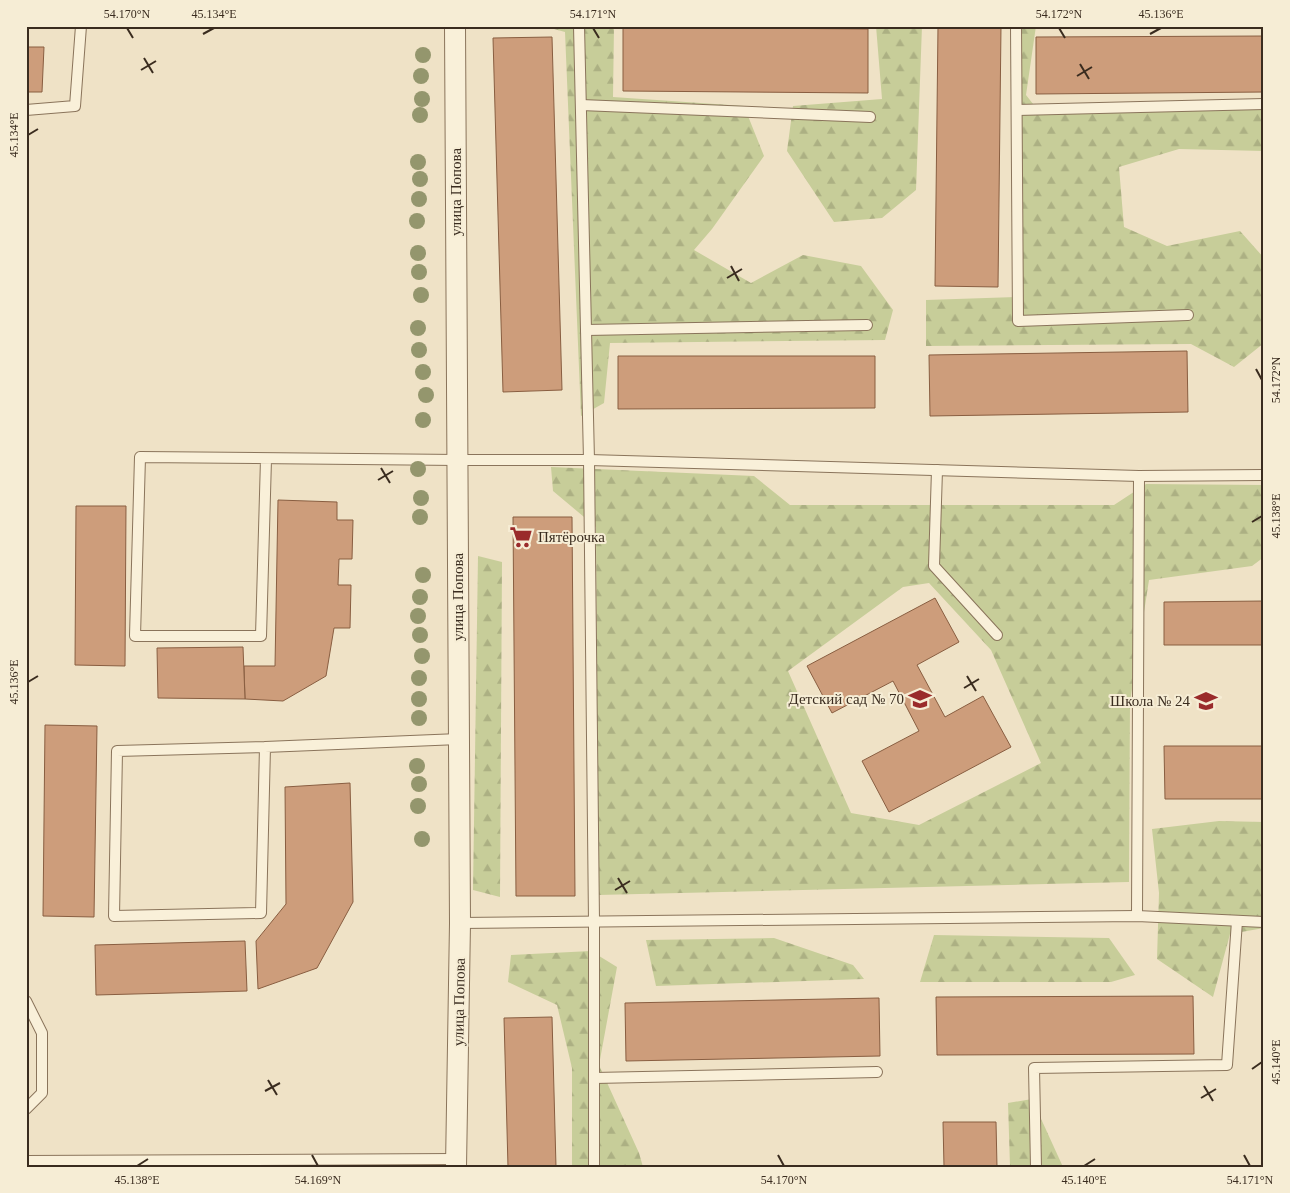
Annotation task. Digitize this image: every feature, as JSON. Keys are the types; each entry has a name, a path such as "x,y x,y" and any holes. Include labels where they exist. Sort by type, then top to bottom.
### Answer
{"street":[{"name":"улица Попова","path":"455,26 460,923 456,1163"}],"lane":[{"path":"26,110 75,106 81,26"},
{"path":"579,26 589,460 594,921 594,1167"},
{"path":"1016,26 1018,321 1188,316"},
{"path":"580,104 870,117"},
{"path":"1017,110 1264,104"},
{"path":"586,330 867,325"},
{"path":"266,459 261,636 136,636 140,457 589,460 1139,476 1264,475"},
{"path":"937,470 934,566 997,635"},
{"path":"1138,916 1139,476"},
{"path":"264,747 261,913 114,916 117,751 459,739"},
{"path":"460,923 1138,916 1264,922"},
{"path":"1036,1167 1034,1068 1227,1065 1237,921"},
{"path":"26,1001 42,1033 42,1093 26,1109"},
{"path":"594,1078 877,1072"},
{"path":"26,1161 456,1163"}],"green space":[{"path":"543,26 614,26 613,97 744,106 764,156 712,229 694,250 751,283 803,255 861,266 893,310 885,340 610,343 604,403 581,416 565,32"},
{"path":"876,26 922,26 916,190 882,218 834,222 787,151 793,106 882,99"},
{"path":"1012,26 1036,26 1026,95 1037,109 1264,104 1264,151 1179,149 1119,167 1124,227 1167,246 1240,231 1264,258 1264,343 1234,367 1191,344 926,346 926,300 1016,297"},
{"path":"551,467 754,476 790,505 1114,505 1146,484 1264,485 1264,557 1252,566 1149,580 1130,702 1129,882 598,895 596,527 553,491","holes":["929,583 991,650 1041,763 919,825 851,813 788,671 903,587"]},
{"path":"478,556 502,562 500,897 473,890"},
{"path":"1219,821 1264,822 1264,928 1230,934 1213,997 1157,959 1159,893 1152,829"},
{"path":"934,935 1109,938 1135,975 1111,982 920,982"},
{"path":"774,938 853,965 864,979 656,986 646,940"},
{"path":"591,951 617,967 599,1065 639,1153 643,1167 572,1167 572,1068 557,1005 508,982 511,955"},
{"path":"1032,1099 1063,1167 1010,1167 1008,1103"}],"building":[{"path":"938,26 1001,26 998,287 935,286"},
{"path":"623,27 868,29 868,93 623,91"},
{"path":"1264,36 1264,92 1036,94 1036,37"},
{"path":"552,37 562,390 503,392 493,38"},
{"path":"26,47 44,47 42,92 26,92"},
{"path":"1187,351 1188,412 930,416 929,355"},
{"path":"618,356 875,356 875,408 618,409"},
{"path":"278,500 337,502 337,520 353,520 352,559 339,559 338,585 351,585 350,628 334,628 326,676 283,701 245,699 244,666 275,666"},
{"path":"76,506 126,506 125,666 75,665"},
{"path":"513,517 572,517 575,896 516,896"},
{"path":"935,598 959,642 917,665 945,717 983,696 1011,747 889,812 862,761 919,731 893,681 832,713 807,666"},
{"path":"1264,601 1264,645 1164,645 1164,602"},
{"path":"243,647 245,699 158,698 157,648"},
{"path":"45,725 97,726 94,917 43,916"},
{"path":"1164,746 1264,746 1264,799 1165,799"},
{"path":"350,783 353,902 317,968 258,989 256,941 286,904 285,787"},
{"path":"245,941 247,991 96,995 95,945"},
{"path":"1193,996 1194,1054 937,1055 936,997"},
{"path":"879,998 880,1056 626,1061 625,1003"},
{"path":"552,1017 556,1167 508,1167 504,1018"},
{"path":"943,1122 996,1122 997,1167 944,1167"}],"place":[{"name":"Пятёрочка","path":"521,537"},
{"name":"Детский сад № 70","path":"920,699"},
{"name":"Школа № 24","path":"1206,701"}]}
